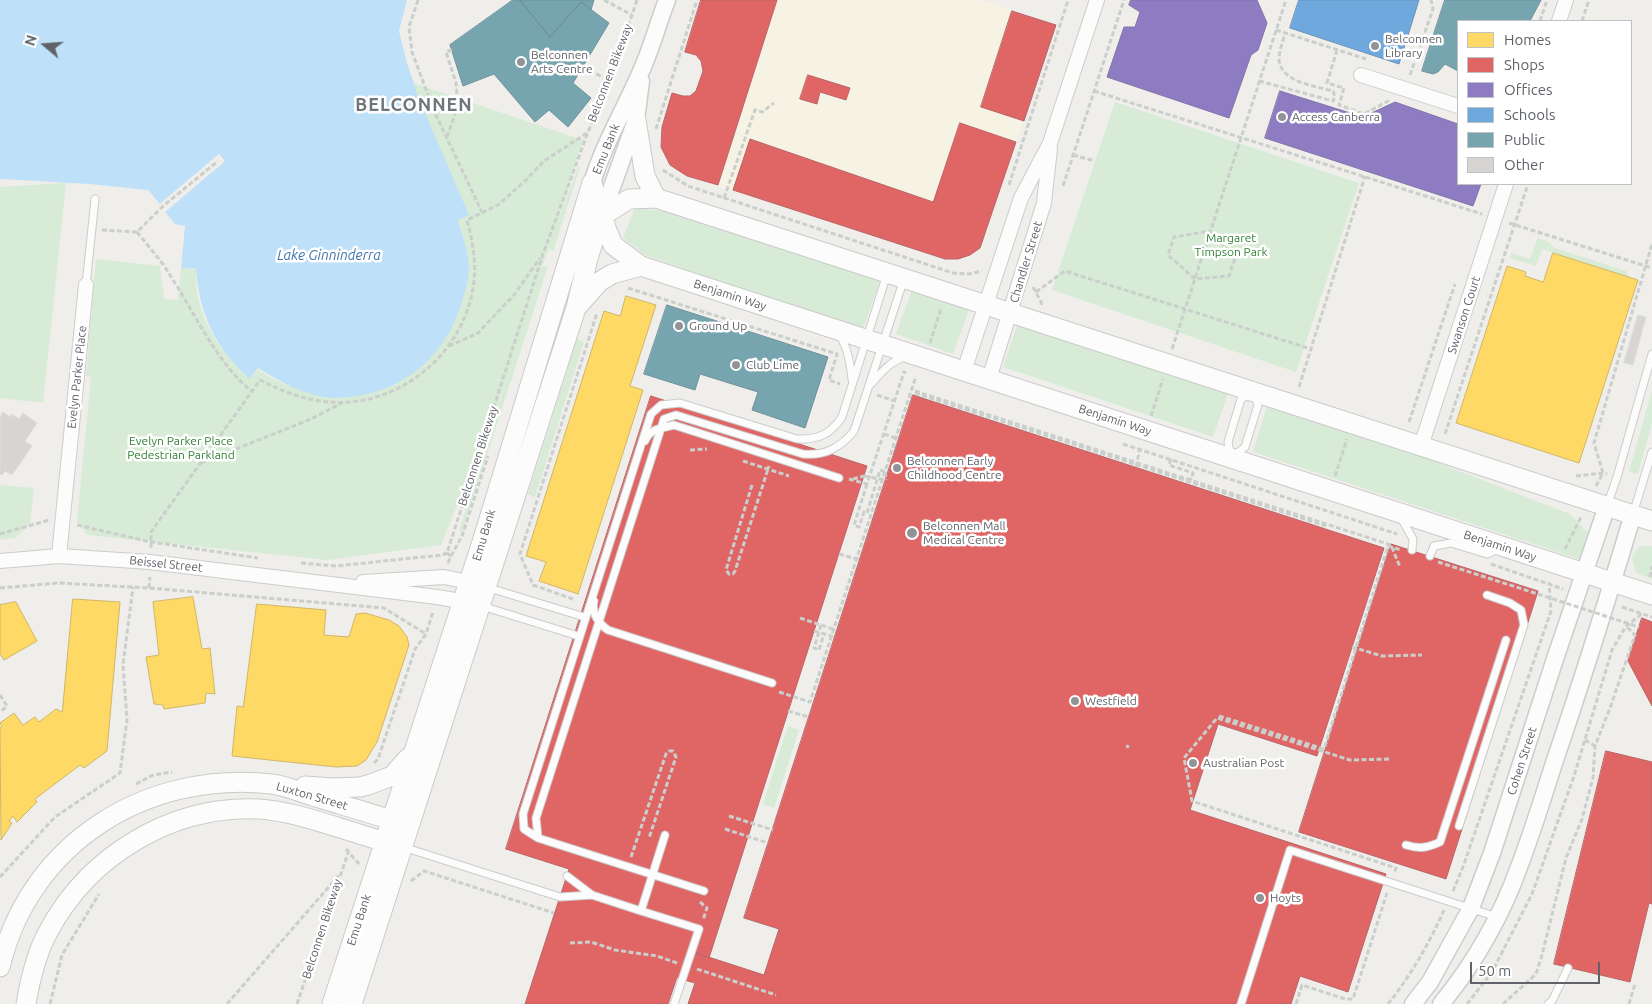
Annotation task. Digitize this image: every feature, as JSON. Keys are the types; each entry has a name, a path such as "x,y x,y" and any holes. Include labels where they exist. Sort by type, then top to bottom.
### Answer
{"main road":[{"path":"636,120 645,176 656,198"},
{"name":"Benjamin Way","path":"592,183 613,245 642,266 1652,595"},
{"name":"Emu Bank","path":"352,1004 410,826 592,183"},
{"path":"577,232 629,199 656,198 1652,521"},
{"name":"Emu Bank","path":"478,584 576,308 588,258 602,215"},
{"path":"576,308 599,282 612,274 642,266"},
{"name":"Emu Bank","path":"332,1004 413,753 472,603"},
{"path":"274,784 333,788 360,787 392,776 413,753"},
{"name":"Luxton Street","path":"0,967 14,926 29,898 45,874 67,850 88,832 136,803 170,791 226,782 274,784 410,826"},
{"name":"Luxton Street","path":"26,1004 28,988 36,961 45,939 67,903 108,858 134,840 164,825 212,812 258,809 290,813 402,847"}],"street":[{"name":"Emu Bank","path":"592,183 616,124 642,68 666,0"},
{"name":"Chandler Street","path":"964,371 1021,198 1050,144 1097,0"},
{"path":"1559,20 1566,0"},
{"name":"Emu Bank","path":"602,215 636,120 642,68"},
{"path":"1361,75 1457,106"},
{"name":"Chandler Street","path":"989,379 1044,203 1050,144"},
{"name":"Swanson Court","path":"1421,446 1506,185"},
{"name":"Evelyn Parker Place","path":"59,556 86,285"},
{"name":"Cohen Street","path":"1413,1004 1430,982 1471,908 1492,853 1607,506"},
{"path":"1441,1004 1497,917 1519,869 1613,583 1633,514"},
{"name":"Beissel Street","path":"0,561 59,556 150,562 472,603"},
{"name":"Beissel Street","path":"332,584 444,577 478,584"}],"lane":[{"name":"Evelyn Parker Place","path":"86,285 95,199"},
{"path":"538,838 536,818 664,418 676,415 793,452 812,455 831,451 846,441 854,431 869,387 874,342 895,277"},
{"path":"704,891 538,838 524,829 523,814 582,619 650,414 660,405 680,403 797,439 810,439 822,436 836,425 842,417 853,382 874,342 895,277"},
{"path":"836,329 844,342 853,382"},
{"path":"1607,506 1652,354"},
{"path":"869,387 894,361 920,357"},
{"path":"1253,392 1258,405 1245,447 1231,458 1228,442 1241,399 1253,392"},
{"path":"772,683 608,630 601,625 594,611 593,604 647,436 653,430 674,425 843,478"},
{"path":"1633,514 1652,452"},
{"path":"1398,512 1413,539 1409,551"},
{"path":"1432,558 1434,546 1451,543 1487,554 1503,547"},
{"path":"478,584 631,637"},
{"path":"1459,826 1524,625 1521,610 1510,602 1487,595"},
{"path":"472,603 575,635"},
{"path":"1406,845 1426,848 1440,842 1506,640"},
{"path":"641,911 665,835"},
{"path":"402,847 560,897 592,895"},
{"path":"1241,1004 1290,850 1497,917"},
{"path":"566,876 592,895 698,929 674,1004"},
{"path":"1548,1004 1552,1001 1568,968"}],"path":[{"path":"418,0 409,26 412,52 434,111 482,212"},
{"path":"604,0 632,15"},
{"name":"Belconnen Bikeway","path":"300,563 336,566 447,553 543,254 588,132 610,80 637,0"},
{"path":"655,131 697,0"},
{"path":"1007,189 1068,0"},
{"path":"1061,191 1124,0"},
{"path":"1195,279 1286,0"},
{"path":"1336,50 1327,83 1344,88 1339,105 1364,114 1392,99 1401,101 1433,9 1431,0"},
{"path":"1540,20 1547,0"},
{"path":"1582,20 1588,0"},
{"path":"1259,81 1332,101 1335,97 1333,91 1295,81 1288,75 1279,59 1284,33 1276,30"},
{"path":"446,138 458,105 456,83 446,52 452,50"},
{"path":"583,67 610,80"},
{"path":"1094,91 1652,268"},
{"path":"724,198 755,110 762,112 774,103"},
{"path":"151,542 151,532 260,380 300,397 323,402 342,402 368,399 390,392 411,382 429,368 448,347 458,332 467,311 473,288 475,265 473,242 467,220 498,205 544,161 588,132"},
{"path":"1073,155 1095,161"},
{"path":"138,232 162,207 218,161"},
{"path":"661,169 688,186 952,273 969,274 981,270 997,272"},
{"path":"1299,387 1365,176"},
{"path":"1445,434 1528,185"},
{"path":"1476,222 1482,206"},
{"path":"92,229 138,232 169,273 222,358 241,382 252,391"},
{"path":"1210,231 1235,258 1229,276 1195,279 1168,256 1174,237 1210,231"},
{"path":"1388,1004 1405,982 1433,936 1463,867 1551,611 1549,583 1603,472 1594,443 1652,244"},
{"path":"448,347 478,333 514,295 543,254 548,255"},
{"path":"1036,292 1065,271 1311,349"},
{"path":"776,691 810,702 916,376 919,377 920,357 952,273"},
{"path":"1409,422 1458,277"},
{"path":"1020,279 1031,282 1042,304"},
{"path":"627,288 837,354 829,380"},
{"path":"577,600 534,585 520,554 597,312"},
{"path":"880,470 866,513 864,512 859,527 854,525 904,372 916,376"},
{"path":"915,392 1388,546 1409,551"},
{"path":"200,463 311,419 342,402"},
{"path":"1324,510 1352,424"},
{"path":"884,434 896,438"},
{"path":"1122,443 1413,539"},
{"path":"1136,464 1138,454"},
{"path":"1136,464 1191,479 1193,473 1169,465 1171,460"},
{"path":"752,485 726,569 728,574 733,574 735,571 770,462"},
{"path":"1136,464 1391,544 1400,567"},
{"path":"873,468 885,472"},
{"path":"864,476 886,480 885,472"},
{"path":"843,478 867,484"},
{"path":"863,498 870,501"},
{"path":"0,534 48,520"},
{"path":"72,524 151,542 264,559"},
{"path":"450,556 462,536"},
{"path":"1219,716 1324,749 1388,546"},
{"path":"839,554 860,560"},
{"path":"1432,558 1639,627"},
{"path":"1487,563 1549,583"},
{"path":"0,588 54,583 149,588 384,608 426,634 415,648 378,758"},
{"path":"0,877 55,816 120,773 126,720 123,665 133,588"},
{"path":"1643,614 1652,617"},
{"path":"800,618 836,630"},
{"path":"821,625 814,648 819,650 824,634"},
{"path":"1503,1004 1536,974 1566,858 1582,819 1593,778 1595,746 1635,635 1626,626"},
{"path":"814,631 835,637"},
{"path":"1352,647 1382,656 1422,655"},
{"path":"0,695 7,706 0,712"},
{"path":"788,711 809,717"},
{"path":"1389,759 1350,760 1217,718 1184,758 1192,801 1396,868 1393,877"},
{"path":"1585,740 1595,746"},
{"path":"631,858 666,754 669,751 673,752 676,757 649,838"},
{"path":"729,816 773,830"},
{"path":"724,829 768,844"},
{"path":"343,844 348,853 359,864"},
{"name":"Belconnen Bikeway","path":"297,1004 348,853"},
{"path":"410,882 424,871 554,913"},
{"path":"227,1004 341,873"},
{"path":"1296,1004 1302,985 1345,999 1353,999 1390,886"},
{"path":"50,1004 62,955 99,894 106,888"},
{"path":"570,943 591,942 615,950 657,956 680,964"},
{"path":"688,967 776,995"},
{"path":"1629,1004 1635,984"}],"shaded area":[{"path":"701,0 981,0 1057,25 1016,142 945,259 687,176 670,165 661,147 662,127 672,93 690,96 696,91 703,71 701,61 696,56 685,52"}],"green space":[{"name":"Evelyn Parker Place Pedestrian Parkland","path":"413,83 583,140 559,216 579,165 580,167 553,252 549,248 542,267 548,266 462,532 459,531 508,374 494,415 441,545 327,560 88,535 77,522 91,377 86,376 96,259 160,266 164,299 178,300 181,268 196,270 197,295 206,322 218,343 241,370 250,379 258,370 286,385 317,395 424,120"},
{"name":"Margaret Timpson Park","path":"1115,102 1359,183 1296,372 1052,290"},
{"path":"66,183 43,403 0,398 0,187"},
{"path":"635,208 665,211 880,281 863,329 647,256 623,238"},
{"path":"1538,238 1549,242 1555,248 1626,271 1630,278 1542,249 1536,266 1510,258 1511,253 1530,259"},
{"path":"912,290 969,310 953,354 896,334"},
{"path":"1018,323 1228,393 1213,437 1003,367"},
{"path":"577,339 584,342 535,497 528,494"},
{"path":"1652,390 1652,423 1638,474 1629,472"},
{"path":"1267,406 1420,456 1570,514 1591,536 1582,560 1253,452"},
{"path":"0,485 34,488 30,523 16,538 0,540"},
{"path":"1640,546 1652,546 1652,579 1636,573 1632,557"},
{"path":"788,726 799,730 774,808 763,804"}],"water":[{"name":"Lake Ginninderra","path":"0,0 407,0 399,31 407,63 419,99 469,215 458,220 469,262 467,285 447,337 424,364 410,375 394,385 358,396 332,398 307,393 258,368 250,379 228,356 211,330 201,301 196,269 181,268 185,226 175,224 165,212 224,161 219,154 160,204 148,190 89,184 0,179"}],"pier":[{"path":"219,154 225,161 165,212 164,210 221,161 218,158 162,206 160,204"}],"building: Homes":[{"path":"1553,253 1638,280 1579,463 1456,423 1507,266 1526,272 1525,276 1543,282"},
{"path":"626,296 656,305 630,386 643,390 578,594 539,581 546,562 526,556 604,311 620,316"},
{"path":"193,597 202,649 210,648 215,694 206,693 205,703 164,709 163,705 154,704 146,657 159,655 153,602"},
{"path":"73,599 120,602 107,751 84,768 80,765 35,799 37,802 17,822 13,816 9,821 12,823 1,840 0,728 2,726 0,723 14,713 23,725 35,717 39,722 56,709 62,712"},
{"path":"16,602 37,641 4,660 0,654 0,605"},
{"path":"257,604 326,610 324,635 349,637 356,614 365,613 389,620 399,626 407,637 409,645 377,742 366,760 357,766 336,767 232,756 237,706 243,707"}],"building: Shops":[{"path":"701,0 777,0 718,185 687,176 670,165 661,147 662,127 672,93 690,96 696,91 703,71 701,61 696,55 685,52"},
{"path":"1012,11 1056,25 1024,121 981,107"},
{"path":"808,75 850,88 846,100 820,92 817,104 800,99"},
{"path":"960,123 1016,142 980,248 970,255 958,259 945,259 733,190 750,139 933,202"},
{"name":"Westfield","path":"913,395 1384,548 1317,756 1218,724 1190,810 1386,874 1348,992 1300,976 1291,1004 688,1004 695,983 684,980 693,952 764,975 779,929 744,918"},
{"path":"651,396 867,466 709,958 693,952 684,980 677,977 668,1004 525,1004 569,869 506,849"},
{"path":"1391,544 1538,591 1446,879 1299,832"},
{"path":"1642,618 1652,622 1652,706 1628,661"},
{"path":"1606,751 1652,762 1652,904 1649,903 1630,982 1554,964"}],"building: Offices":[{"path":"1131,0 1257,0 1267,23 1258,50 1251,55 1229,118 1107,77 1124,27 1135,27 1140,12 1129,5"},
{"path":"1280,91 1363,117 1395,102 1457,124 1457,185 1481,185 1473,206 1265,138"}],"building: Schools":[{"name":"Belconnen Library","path":"1299,0 1419,0 1399,64 1290,28"}],"building: Public":[{"name":"Belconnen Arts Centre","path":"513,0 520,0 550,37 581,2 609,23 573,83 591,98 568,127 549,110 535,122 494,74 463,86 450,45"},
{"name":"Belconnen Arts Centre","path":"520,0 594,0 591,10 581,2 550,37"},
{"path":"1445,0 1541,0 1531,20 1457,20 1457,70 1445,64 1438,72 1433,74 1422,71"},
{"name":"Club Lime","path":"667,305 828,357 805,428 752,410 758,392 700,374 695,390 644,374"}],"building: Other":[{"path":"1638,315 1646,317 1633,365 1624,363"},
{"path":"3,412 10,417 12,414 19,419 23,413 37,423 25,441 32,446 12,475 5,471 2,475 0,474 0,418"}],"place":[{"name":"Belconnen Library","path":"1375,46"},
{"name":"Belconnen Arts Centre","path":"521,62"},
{"name":"Access Canberra","path":"1282,117"},
{"name":"Ground Up","path":"679,326"},
{"name":"Club Lime","path":"736,365"},
{"name":"Belconnen Early Childhood Centre","path":"897,468"},
{"name":"Belconnen Mall Medical Centre","path":"912,533"},
{"name":"Westfield","path":"1075,701"},
{"name":"Australian Post","path":"1193,763"},
{"name":"Hoyts","path":"1260,898"}],"district":[{"name":"BELCONNEN","path":"414,105"}]}
